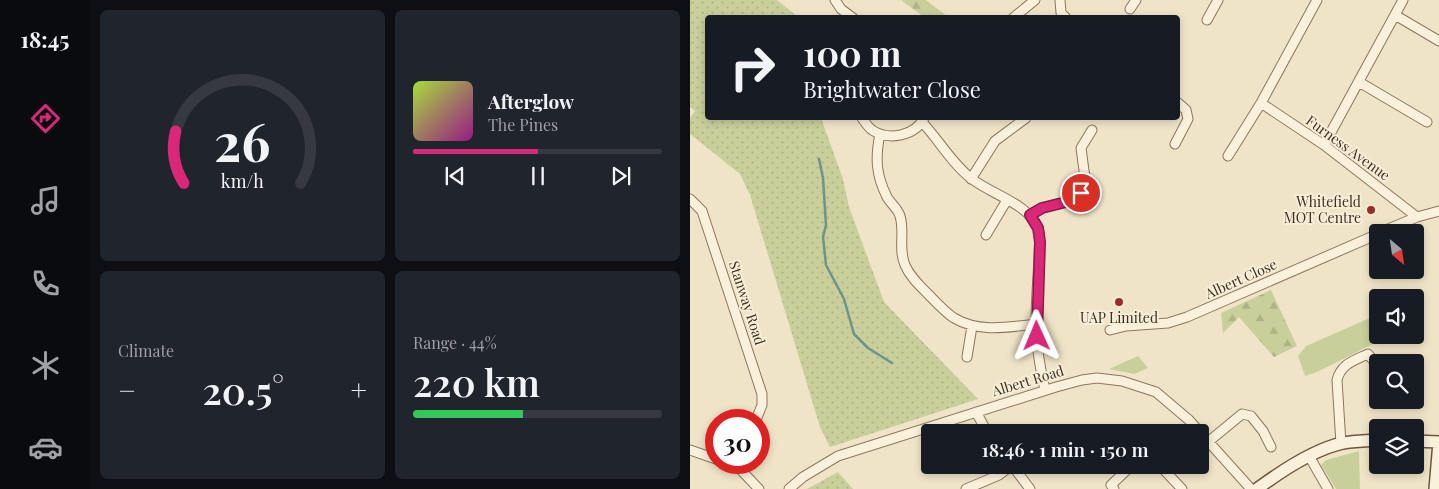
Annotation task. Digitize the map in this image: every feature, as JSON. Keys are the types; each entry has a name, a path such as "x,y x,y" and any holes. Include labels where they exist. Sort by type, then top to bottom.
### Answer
{"street":[{"path":"835,0 841,9 849,15"},
{"path":"1015,15 1035,0"},
{"path":"1060,0 1061,13 1063,15"},
{"path":"1130,8 1136,0"},
{"path":"1207,20 1218,0"},
{"path":"1228,156 1261,103 1317,0"},
{"path":"1324,145 1403,0"},
{"path":"1395,15 1439,41"},
{"path":"1359,82 1427,122"},
{"name":"Furness Avenue","path":"1261,103 1324,145 1417,216"},
{"path":"1175,144 1188,119 1186,110 1180,105"},
{"path":"863,120 870,129 880,134 896,136 910,133 923,120 956,165 971,179 1030,215 1038,228 1040,242 1036,324 1038,355 1045,390"},
{"path":"971,179 995,141 1023,120"},
{"path":"1030,215 1042,208 1074,200 1081,193 1084,178 1081,148 1084,137 1092,130"},
{"path":"880,134 876,154 879,178 888,198 900,214 902,226 900,244 904,264 912,277 953,318 972,326 995,328 1036,324"},
{"name":"Stanway Road","path":"690,199 702,211 762,394 760,409"},
{"path":"986,235 1007,200"},
{"name":"Albert Close","path":"1399,224 1417,216 1439,211"},
{"name":"Albert Close","path":"1110,330 1126,326 1168,323 1187,317 1369,237"},
{"path":"967,357 972,347 972,326"},
{"path":"1341,444 1337,380 1339,372 1346,365 1369,355"},
{"name":"Albert Road","path":"789,489 803,477 838,456 1082,380 1097,378 1122,381 1151,390 1156,392 1192,424"},
{"path":"976,412 982,424"},
{"path":"1209,441 1242,414 1251,416 1263,431 1271,447"},
{"path":"1435,489 1439,432"},
{"path":"1257,489 1276,475 1309,456 1341,444 1369,441"},
{"path":"1424,441 1439,442"},
{"name":"Albert Road","path":"1209,443 1251,489"},
{"path":"690,450 705,455"},
{"path":"1309,456 1328,489"},
{"path":"746,474 759,489"},
{"path":"966,489 1000,474"},
{"path":"1019,474 1030,489"},
{"path":"1114,489 1111,485 1123,474"},
{"path":"1167,474 1179,488"}],"green space":[{"path":"690,0 777,0 796,15 705,15 705,120 822,120 843,179 849,207 884,302 978,399 830,447 820,427 750,195 740,174 690,134 690,118 695,111 690,107"},
{"path":"901,0 926,0 945,15 921,15"},
{"path":"1271,290 1297,346 1274,357 1239,317 1223,333 1221,313"},
{"path":"1369,318 1369,344 1373,344 1305,376 1298,356 1306,346"},
{"path":"1138,356 1148,368 1134,374 1109,369"},
{"path":"1359,451 1360,489 1336,489 1321,465 1326,460"},
{"path":"838,472 853,489 807,489"}],"waterway":[{"path":"819,159 823,178 826,225 823,237 826,265 844,299 854,334 868,348 892,363"}],"place":[{"name":"Whitefield MOT Centre","path":"1371,210"},
{"name":"UAP Limited","path":"1119,302"}],"route":[{"path":"1037,336 1040,242 1038,228 1030,215 1042,208 1074,200 1081,193"}]}
